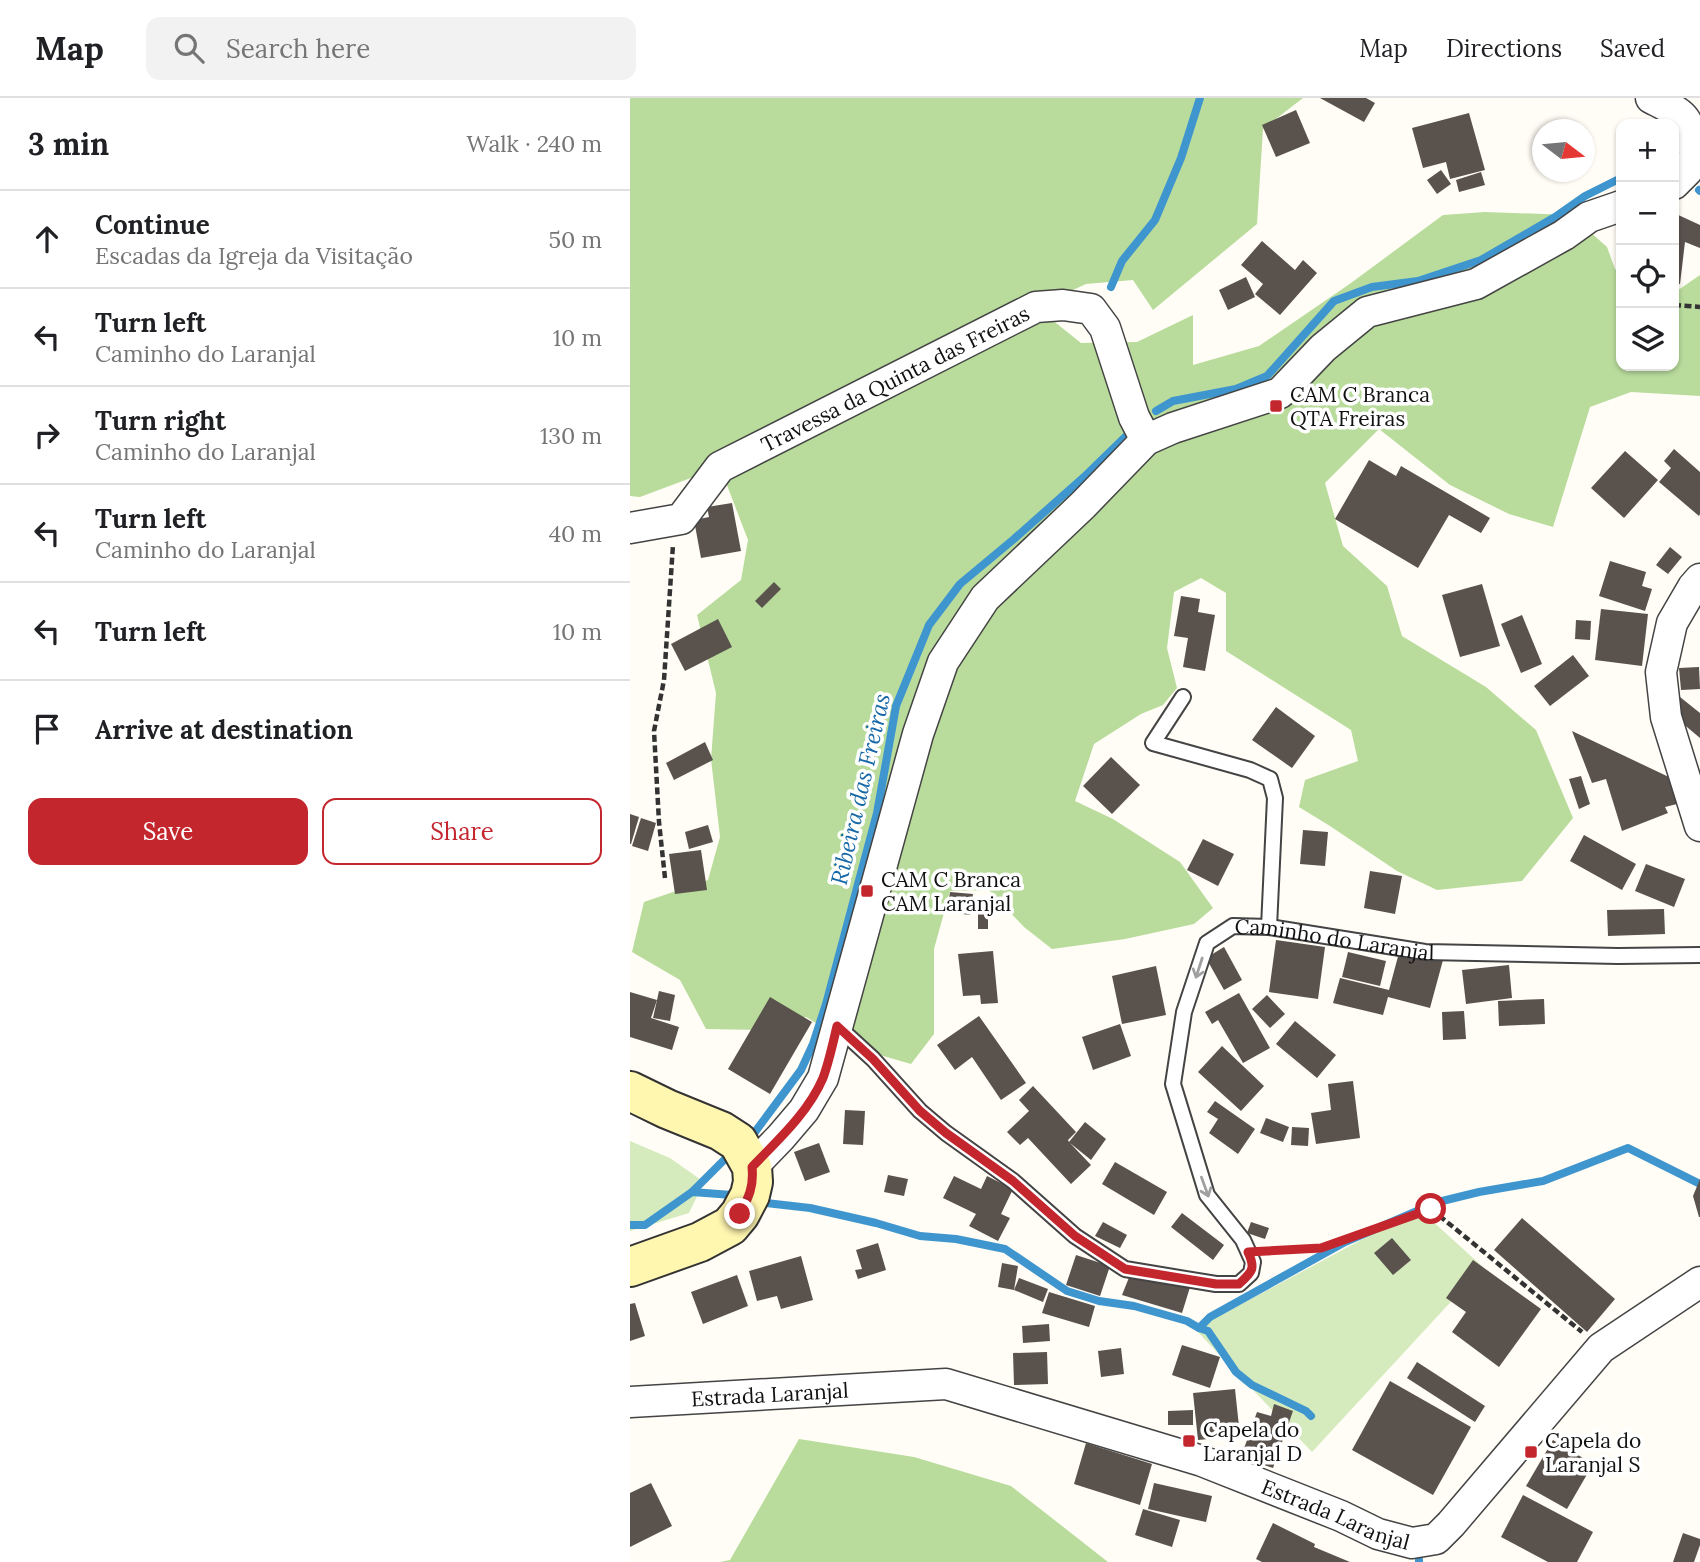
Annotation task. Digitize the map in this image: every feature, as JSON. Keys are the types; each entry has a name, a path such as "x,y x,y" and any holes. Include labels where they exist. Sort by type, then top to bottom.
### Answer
{"main road":[{"path":"630,1091 721,1130 738,1142 752,1167 754,1182 740,1214 730,1226 700,1242 630,1267"}],"street":[{"path":"1651,98 1681,113 1689,126 1697,157 1676,182"},
{"path":"752,1167 804,1110 823,1078 918,734 943,662 985,598 1083,505 1140,428 1173,428 1280,393 1323,348 1367,312 1476,284 1564,235 1589,217 1616,208"},
{"name":"Travessa da Quinta das Freiras","path":"675,520 681,519 720,467 1036,307 1063,305 1091,309 1105,328 1140,428"},
{"path":"630,528 675,520"},
{"path":"1700,579 1672,623 1661,672 1666,717 1700,826"},
{"name":"Estrada Laranjal","path":"630,1402 946,1384 1202,1461 1341,1516 1378,1534 1412,1543 1436,1539 1451,1524 1601,1348 1700,1282"}],"lane":[{"path":"1183,697 1153,743 1250,770 1270,779 1275,798 1269,927"},
{"name":"Caminho do Laranjal","path":"1246,1246 1207,1195 1173,1084 1184,1012 1207,943 1233,926 1269,927 1425,952 1700,955"},
{"path":"837,1026 873,1059 920,1111 946,1133 1013,1181 1075,1236 1125,1269 1216,1284 1239,1284 1251,1273 1253,1262 1246,1246"}],"path":[{"path":"1679,305 1700,307"},
{"path":"665,878 653,732 664,680 675,520"},
{"path":"1246,1246 1321,1248 1431,1209 1601,1348"}],"green space":[{"path":"630,98 1303,98 1263,129 1257,224 1153,310 1133,280 1086,284 1036,307 1081,343 1137,342 1193,315 1193,365 1259,346 1443,215 1485,212 1571,215 1607,247 1616,270 1616,371 1679,371 1679,290 1700,275 1700,396 1631,392 1590,407 1553,527 1509,514 1450,485 1379,429 1325,483 1343,546 1387,586 1402,636 1486,687 1536,730 1573,818 1522,881 1437,890 1397,871 1299,807 1305,780 1358,761 1351,730 1226,651 1226,593 1201,578 1174,592 1167,648 1177,688 1163,705 1141,714 1094,744 1075,801 1113,819 1180,862 1213,908 1194,924 1125,939 1052,949 1024,927 989,890 950,891 934,949 934,1034 911,1064 859,1049 806,1017 761,1030 706,1029 680,980 632,952 644,902 708,880 720,837 711,759 716,693 697,615 741,580 748,540 720,467 640,497 630,496"},
{"path":"630,1141 670,1158 704,1182 689,1213 630,1231"},
{"path":"1419,1209 1483,1267 1312,1452 1195,1329"},
{"path":"799,1439 914,1457 1011,1486 1108,1562 720,1562 730,1560"}],"building":[{"path":"1320,98 1366,98 1375,103 1364,122"},
{"path":"1296,110 1310,143 1276,157 1262,125"},
{"path":"1469,113 1485,170 1450,179 1446,162 1423,168 1412,128"},
{"path":"1441,170 1451,184 1437,194 1427,180"},
{"path":"1481,172 1485,185 1459,192 1456,180"},
{"path":"1679,215 1700,225 1700,248 1685,242 1680,284"},
{"path":"1262,241 1295,270 1303,260 1317,273 1280,315 1255,294 1263,284 1241,265"},
{"path":"1246,277 1255,297 1228,310 1219,290"},
{"path":"1674,449 1700,472 1699,516 1659,482 1671,468 1664,461"},
{"path":"1625,451 1658,480 1624,518 1591,488"},
{"path":"1369,460 1396,476 1401,466 1490,518 1481,533 1449,515 1418,568 1335,519"},
{"path":"732,503 741,551 701,558 694,520 709,517 707,507"},
{"path":"1670,547 1682,557 1668,574 1656,565"},
{"path":"1610,561 1646,572 1642,586 1652,589 1645,611 1599,596"},
{"path":"774,582 781,589 762,608 755,601"},
{"path":"1482,584 1500,646 1460,657 1442,595"},
{"path":"1181,596 1200,599 1198,612 1215,615 1205,671 1183,667 1188,638 1174,636"},
{"path":"1601,609 1648,614 1642,666 1595,660"},
{"path":"1522,615 1542,664 1521,673 1501,624"},
{"path":"718,619 732,647 685,671 671,644"},
{"path":"1576,620 1591,621 1590,640 1575,639"},
{"path":"1573,655 1589,676 1550,706 1534,686"},
{"path":"1699,667 1700,689 1681,690 1679,668"},
{"path":"1680,697 1700,713 1700,738 1668,711"},
{"path":"1276,707 1315,736 1292,768 1252,740"},
{"path":"1572,731 1671,778 1677,804 1665,807 1668,813 1622,831 1606,779 1592,783"},
{"path":"705,742 713,760 674,780 666,763"},
{"path":"1111,757 1140,785 1112,814 1083,786"},
{"path":"1581,776 1590,804 1579,809 1569,779"},
{"path":"630,814 639,817 631,844 630,844"},
{"path":"641,818 656,823 648,851 632,846"},
{"path":"708,825 713,842 689,849 685,832"},
{"path":"1303,830 1328,832 1325,866 1300,864"},
{"path":"1584,835 1636,864 1622,890 1570,861"},
{"path":"1203,839 1234,854 1218,886 1187,870"},
{"path":"701,850 707,890 675,894 669,854"},
{"path":"1646,864 1685,879 1674,907 1635,891"},
{"path":"1370,871 1402,876 1395,914 1364,908"},
{"path":"950,892 973,894 970,915 947,912"},
{"path":"1664,909 1665,934 1608,936 1607,910"},
{"path":"978,911 988,911 988,929 978,929"},
{"path":"1276,940 1325,947 1318,999 1269,992"},
{"path":"1224,947 1242,980 1224,990 1206,958"},
{"path":"1400,949 1443,960 1430,1008 1388,997 1383,1015 1333,1003 1340,978 1389,990"},
{"path":"993,951 998,1003 981,1004 980,995 963,996 958,954"},
{"path":"1348,952 1386,961 1380,986 1342,977"},
{"path":"1509,965 1512,998 1466,1004 1462,970"},
{"path":"1156,966 1166,1015 1122,1024 1112,976"},
{"path":"659,991 675,995 670,1021 653,1018"},
{"path":"630,992 657,1000 651,1018 679,1027 672,1050 630,1037"},
{"path":"1239,993 1270,1048 1243,1063 1218,1020 1212,1024 1205,1012"},
{"path":"1267,995 1285,1014 1270,1028 1252,1009"},
{"path":"770,997 812,1022 770,1094 728,1069"},
{"path":"1544,999 1545,1024 1499,1026 1498,1001"},
{"path":"1464,1011 1466,1039 1443,1040 1442,1012"},
{"path":"979,1016 1026,1083 1001,1100 972,1057 955,1070 937,1045"},
{"path":"1295,1021 1336,1055 1317,1078 1276,1044"},
{"path":"1120,1024 1131,1056 1093,1070 1082,1037"},
{"path":"1222,1046 1264,1086 1241,1111 1198,1072"},
{"path":"1353,1081 1360,1138 1316,1144 1311,1113 1331,1110 1328,1084"},
{"path":"1033,1086 1076,1132 1069,1142 1085,1122 1106,1139 1091,1160 1070,1143 1091,1165 1071,1184 1028,1138 1020,1145 1007,1132 1029,1111 1019,1100"},
{"path":"1215,1101 1255,1129 1238,1154 1209,1133 1218,1119 1207,1112"},
{"path":"845,1110 865,1111 863,1145 843,1144"},
{"path":"1266,1118 1289,1127 1283,1142 1260,1133"},
{"path":"1292,1127 1309,1128 1308,1146 1291,1145"},
{"path":"819,1143 830,1172 805,1181 794,1152"},
{"path":"1115,1162 1167,1192 1154,1215 1102,1184"},
{"path":"888,1175 908,1179 904,1196 884,1192"},
{"path":"954,1176 981,1189 987,1176 1013,1189 1001,1214 1010,1218 998,1241 969,1226 976,1214 943,1198"},
{"path":"1700,1179 1700,1217 1699,1217 1693,1196"},
{"path":"1182,1213 1224,1245 1213,1260 1171,1227"},
{"path":"1522,1218 1615,1299 1587,1332 1494,1250"},
{"path":"1103,1222 1127,1235 1120,1248 1095,1236"},
{"path":"1251,1222 1269,1228 1265,1239 1247,1233"},
{"path":"1392,1238 1411,1260 1393,1275 1374,1253"},
{"path":"878,1243 886,1270 858,1279 855,1270 862,1269 856,1250"},
{"path":"1076,1255 1110,1266 1100,1296 1066,1285"},
{"path":"801,1256 813,1300 781,1309 777,1296 757,1301 749,1271"},
{"path":"1473,1260 1541,1309 1499,1367 1452,1332 1466,1312 1446,1298"},
{"path":"1002,1263 1018,1266 1014,1290 998,1287"},
{"path":"737,1275 748,1306 703,1324 691,1292"},
{"path":"1130,1275 1191,1284 1182,1313 1122,1295"},
{"path":"1019,1278 1048,1289 1043,1302 1014,1290"},
{"path":"1049,1292 1095,1306 1089,1327 1042,1313"},
{"path":"635,1303 645,1336 630,1341 630,1304"},
{"path":"1049,1324 1050,1341 1023,1343 1022,1326"},
{"path":"1182,1345 1220,1357 1210,1388 1172,1375"},
{"path":"1121,1348 1124,1374 1101,1377 1098,1351"},
{"path":"1047,1352 1048,1384 1014,1385 1013,1353"},
{"path":"1417,1362 1485,1406 1475,1422 1407,1378"},
{"path":"1390,1381 1471,1427 1433,1495 1352,1450"},
{"path":"1235,1389 1240,1436 1198,1440 1193,1393"},
{"path":"1274,1404 1293,1411 1273,1468 1241,1457 1257,1412 1271,1416"},
{"path":"1193,1410 1193,1425 1168,1425 1168,1411"},
{"path":"1553,1440 1593,1464 1567,1509 1526,1486"},
{"path":"1086,1443 1152,1464 1140,1505 1074,1484"},
{"path":"651,1483 672,1526 630,1547 630,1493"},
{"path":"1154,1483 1212,1496 1206,1522 1148,1509"},
{"path":"1523,1495 1593,1532 1577,1562 1548,1562 1501,1537"},
{"path":"1143,1509 1180,1520 1172,1547 1135,1535"},
{"path":"1273,1523 1315,1544 1314,1547 1350,1562 1262,1562 1256,1559"},
{"path":"1683,1533 1700,1539 1694,1562 1673,1562"}],"waterway":[{"name":"Ribeira das Freiras","path":"1111,287 1122,261 1155,220 1181,158 1200,98"},
{"name":"Ribeira das Freiras","path":"1156,411 1173,401 1236,389 1267,376 1334,301 1372,287 1418,281 1481,260 1555,217 1585,196 1616,180"},
{"name":"Ribeira das Freiras","path":"755,1132 801,1070 813,1044 877,813 896,706 929,625 960,584 1084,477 1125,437"},
{"path":"1199,1328 1210,1317 1345,1242 1438,1202 1543,1181 1628,1148 1700,1184"},
{"name":"Ribeira das Freiras","path":"692,1192 728,1156"},
{"name":"Ribeira das Freiras","path":"630,1225 645,1225 692,1192 732,1195"},
{"name":"Ribeira das Freiras","path":"766,1203 810,1208 920,1236 956,1239 1005,1249 1067,1291 1187,1321 1208,1331 1236,1372 1252,1385 1306,1411 1311,1416"}],"place":[{"name":"CAM C Branca QTA Freiras","path":"1276,406"},
{"name":"CAM C Branca CAM Laranjal","path":"867,891"},
{"name":"Capela do Laranjal D","path":"1189,1441"},
{"name":"Capela do Laranjal S","path":"1531,1452"}],"route":[{"path":"740,1214 754,1182 752,1167 804,1110 823,1078 837,1026 873,1059 920,1111 946,1133 1013,1181 1075,1236 1125,1269 1216,1284 1239,1284 1251,1273 1253,1262 1248,1252 1321,1248 1431,1209"}]}
